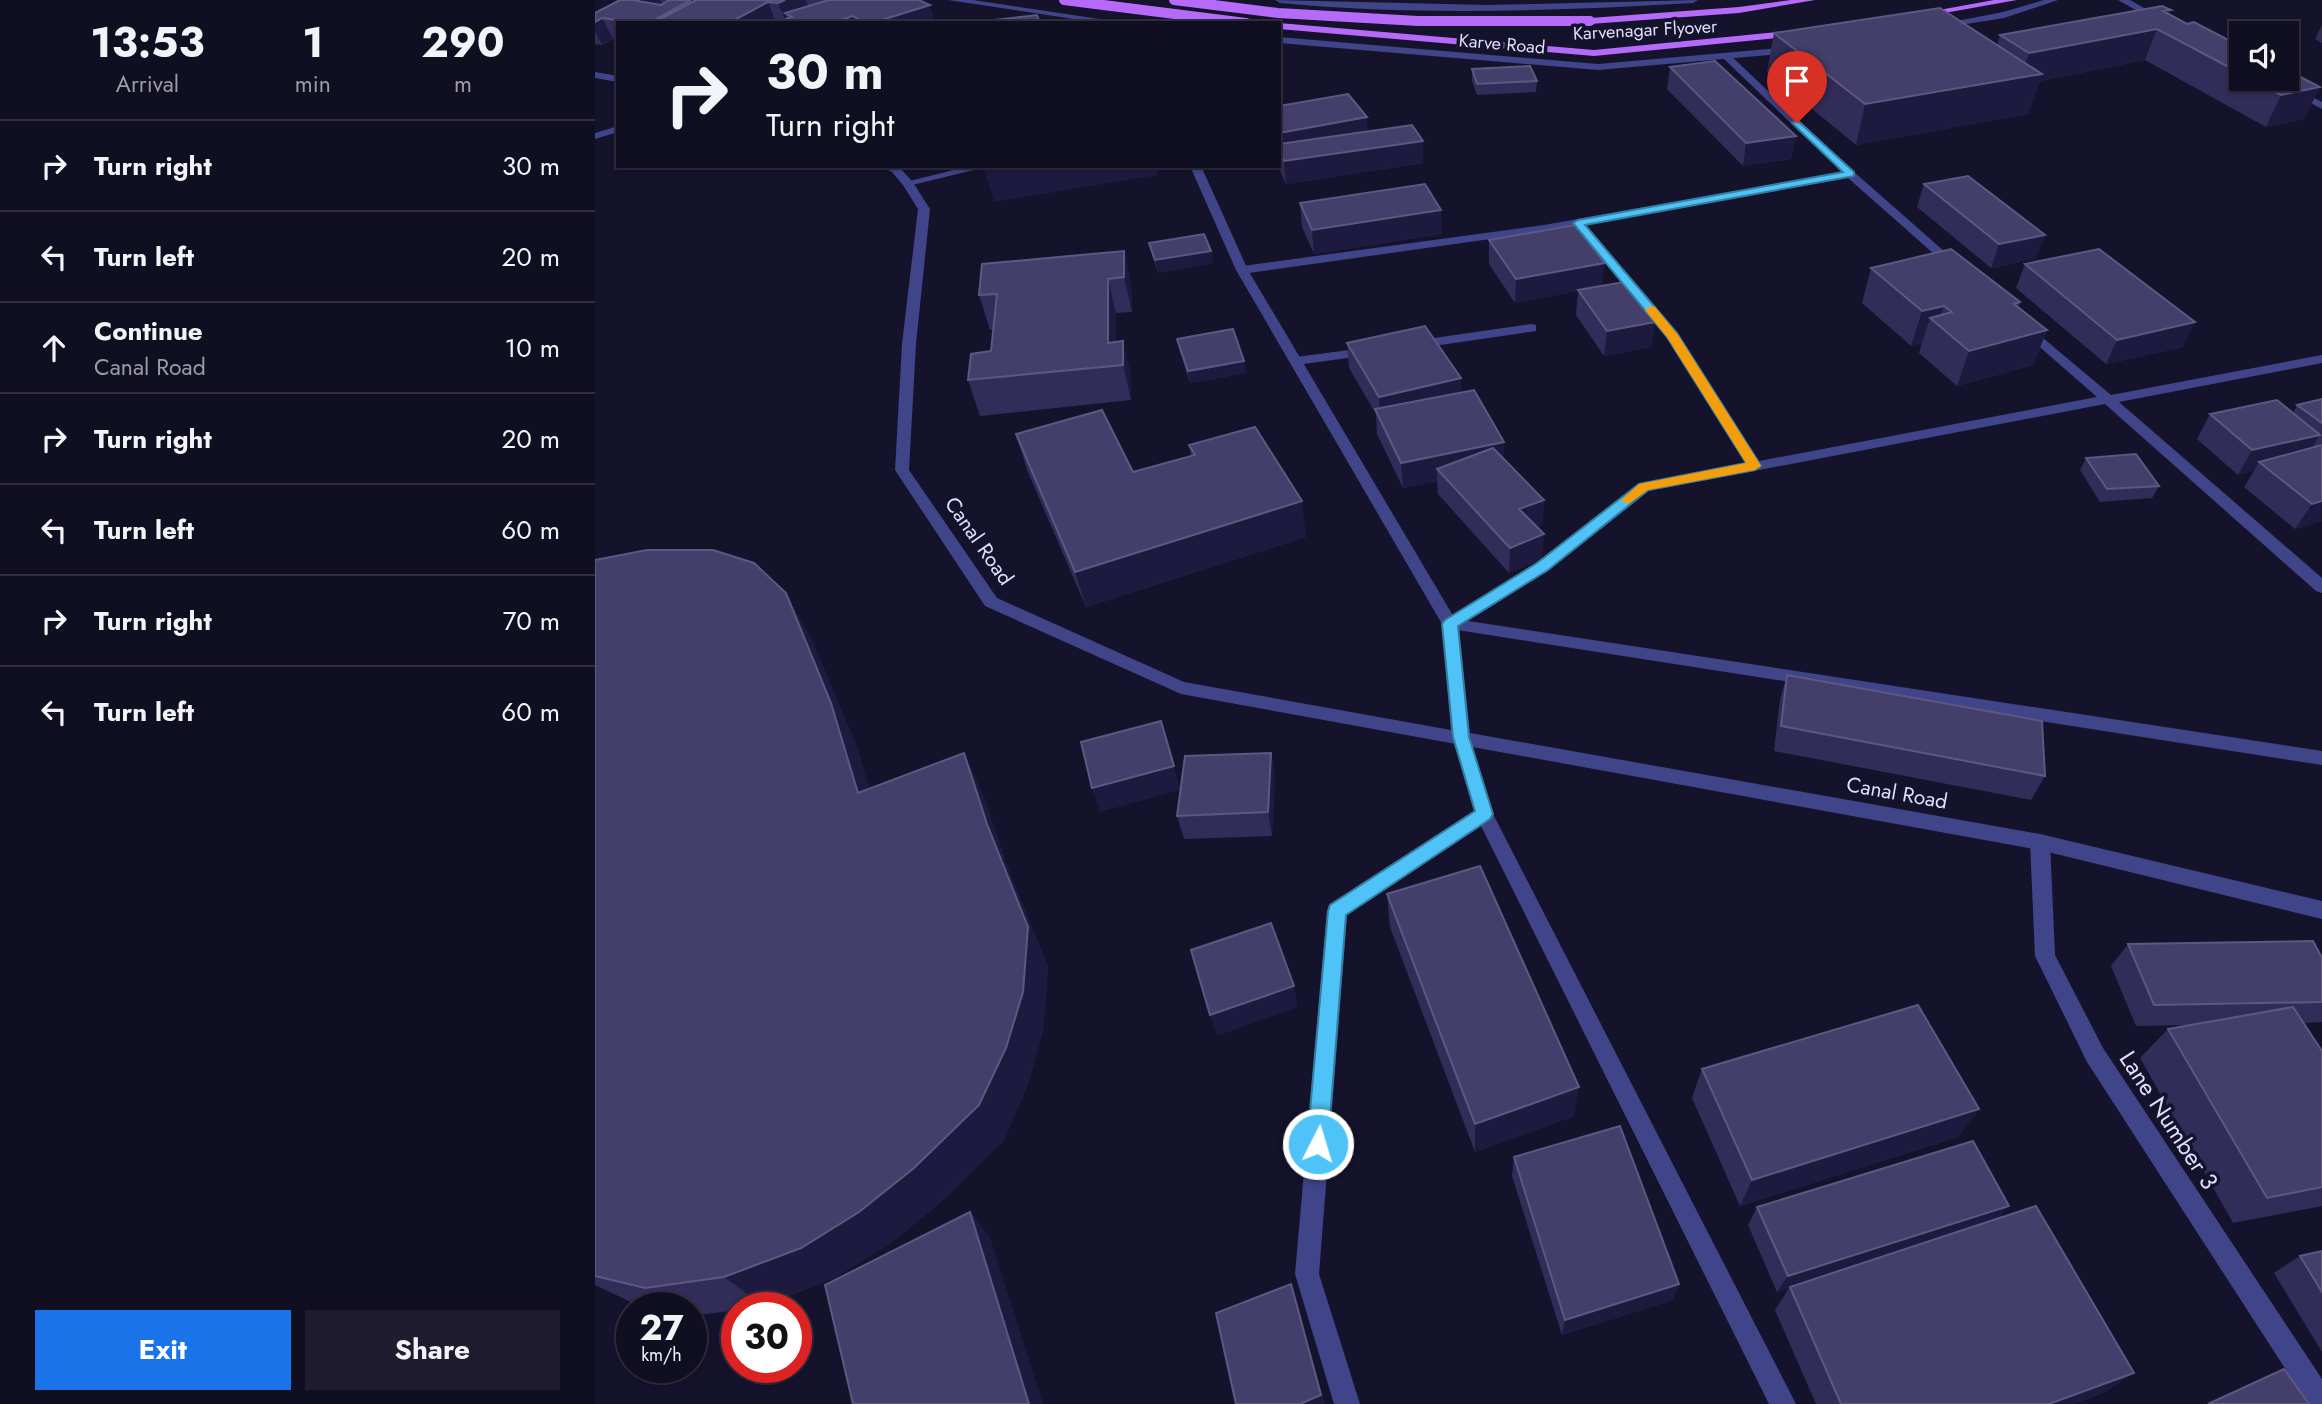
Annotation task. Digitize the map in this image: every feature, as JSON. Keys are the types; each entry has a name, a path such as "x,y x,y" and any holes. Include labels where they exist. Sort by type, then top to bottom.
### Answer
{"main road":[{"path":"1064,0 1230,21"},
{"name":"Karvenagar Flyover","path":"1174,0 1278,13 1418,21 1590,21 1739,10 1810,0"},
{"path":"1906,16 2012,0"},
{"name":"Karvenagar Flyover","path":"1281,26 1594,53 1813,31"}],"street":[{"path":"953,0 1109,21"},
{"path":"1031,20 1058,13 1081,0"},
{"path":"1201,21 1210,0"},
{"name":"Karve Road","path":"1280,0 1585,7 1693,0"},
{"path":"1936,26 2004,15 2053,0"},
{"path":"2123,0 2170,25"},
{"name":"Karve Road","path":"1281,40 1489,60 1598,67 1801,48"},
{"path":"1726,56 1850,174 1963,273"},
{"path":"595,75 616,79"},
{"path":"2294,91 2322,106"},
{"path":"595,136 616,130"},
{"name":"Canal Road","path":"891,168 908,183 924,209 909,344 902,470 991,602 1181,688 2040,842 2322,910"},
{"path":"908,183 976,168"},
{"path":"1196,168 1242,270 1450,624 1461,737 1484,814 1783,1404"},
{"path":"1242,270 1578,223 1850,174"},
{"path":"1578,223 1672,335 1755,466"},
{"path":"2015,318 2322,586"},
{"path":"1296,361 1531,328"},
{"path":"1450,624 1542,567 1644,487 2322,359"},
{"path":"1450,624 2322,758"},
{"path":"1346,1404 1307,1274 1337,911 1484,814"},
{"name":"Lane Number 3","path":"2040,842 2045,956 2095,1055 2322,1402"}],"building":[{"path":"620,0 640,0 638,1 661,5 669,0 691,0 653,21 602,18 595,22 595,13"},
{"path":"696,0 785,0 778,3 768,2 733,21 657,21"},
{"path":"829,0 919,0 930,5 878,21 861,21 853,16 837,21 780,21 792,17 785,13"},
{"path":"2162,6 2171,10 2163,11 2187,24 2194,22 2229,40 2229,67 2157,29 2029,53 2000,35"},
{"path":"1940,8 2042,74 1865,104 1774,33"},
{"path":"1037,15 1039,21 985,21"},
{"path":"1715,61 1796,136 1746,143 1670,67"},
{"path":"1530,66 1537,81 1477,84 1472,69"},
{"path":"2299,76 2320,87 2281,95 2273,91 2299,91"},
{"path":"1348,94 1367,117 1281,133 1281,106"},
{"path":"1412,125 1423,141 1284,161 1281,144"},
{"path":"1968,176 2045,235 1999,244 1924,184"},
{"path":"1425,184 1441,210 1312,230 1300,203"},
{"path":"1575,225 1605,263 1516,279 1489,240"},
{"path":"1204,234 1211,251 1155,260 1149,243"},
{"path":"1951,249 2020,302 2014,304 2047,330 1969,351 1930,318 1952,312 1944,306 1922,311 1871,268"},
{"path":"2099,249 2195,322 2117,340 2025,264"},
{"path":"1124,251 1124,277 1108,279 1108,343 1123,341 1123,365 968,380 971,354 991,351 997,294 979,295 982,264"},
{"path":"1624,282 1655,322 1607,331 1578,290"},
{"path":"1425,326 1461,378 1379,397 1347,343"},
{"path":"1233,329 1244,361 1188,371 1177,339"},
{"path":"1474,390 1504,442 1401,463 1375,409"},
{"path":"2322,399 2322,423 2297,405"},
{"path":"2277,400 2320,435 2252,450 2210,414"},
{"path":"1102,410 1133,472 1195,455 1189,445 1255,427 1302,501 1075,572 1016,434"},
{"path":"2322,445 2322,501 2312,504 2259,462"},
{"path":"1493,448 1544,500 1519,509 1544,534 1510,548 1437,469"},
{"path":"2136,454 2159,486 2107,489 2086,458"},
{"path":"647,550 713,550 754,563 786,593 831,703 858,793 964,753 987,824 1028,927 1023,992 1006,1048 979,1105 914,1168 859,1212 801,1248 724,1277 645,1288 595,1276 595,560"},
{"path":"1787,675 2042,721 2045,776 1781,726"},
{"path":"1161,721 1174,766 1092,788 1081,742"},
{"path":"1271,753 1268,812 1177,816 1185,756"},
{"path":"1480,866 1579,1087 1475,1124 1387,894"},
{"path":"1271,923 1294,986 1210,1015 1191,950"},
{"path":"2313,941 2322,958 2322,1002 2154,1005 2128,944"},
{"path":"1918,1005 1979,1109 1752,1180 1702,1069"},
{"path":"2293,1007 2322,1051 2322,1187 2267,1198 2168,1029"},
{"path":"1620,1126 1679,1284 1565,1320 1514,1157"},
{"path":"1973,1141 2009,1206 1788,1276 1757,1207"},
{"path":"2036,1206 2134,1373 2049,1404 1841,1404 1790,1287"},
{"path":"970,1212 1029,1404 853,1404 825,1285"},
{"path":"2322,1251 2322,1292 2300,1256"},
{"path":"1291,1284 1321,1395 1300,1404 1236,1404 1216,1313"},
{"path":"2284,1369 2309,1404 2208,1404"}],"slow traffic":[{"path":"1628,500 1644,487 1755,466 1672,335 1651,310"}],"route":[{"path":"1318,1144 1337,911 1484,814 1461,737 1450,624 1542,567 1644,487 1755,466 1672,335 1578,223 1850,174 1797,123"}]}
